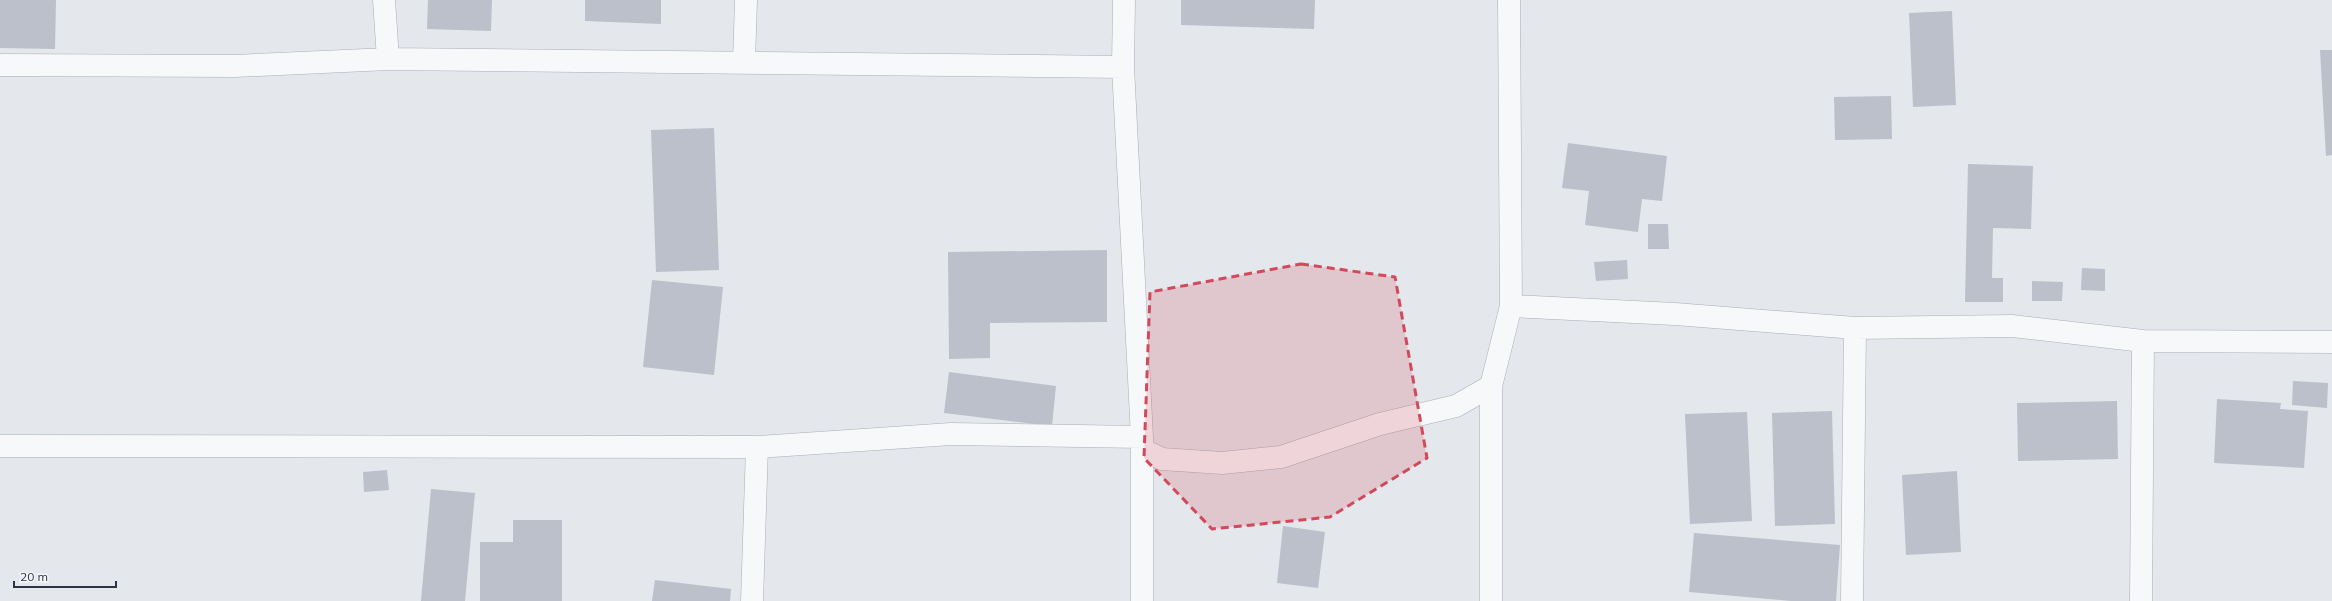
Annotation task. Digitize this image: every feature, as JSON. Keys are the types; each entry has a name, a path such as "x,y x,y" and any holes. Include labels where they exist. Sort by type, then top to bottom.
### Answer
{"street":[{"path":"384,0 388,59"},
{"path":"744,63 746,0"},
{"path":"1124,0 1123,67 1143,450 1162,459 1222,463 1281,457 1380,424 1456,406 1491,386"},
{"path":"1490,601 1491,386 1511,306 1509,0"},
{"path":"0,65 235,66 388,59 1123,67"},
{"path":"1511,306 1676,314 1855,328 2012,326 2143,341 2332,342"},
{"path":"1852,601 1855,328"},
{"path":"2141,601 2143,341"},
{"path":"0,446 757,447 951,434 1142,437"},
{"path":"1142,437 1142,601"},
{"path":"752,601 757,447"}],"highlighted area":[{"path":"1301,264 1395,277 1427,458 1330,517 1212,529 1144,458 1150,292"}],"building":[{"path":"0,0 56,0 55,49 0,48"},
{"path":"428,0 492,0 491,31 427,29"},
{"path":"585,0 661,0 661,24 585,21"},
{"path":"1181,0 1315,0 1314,29 1181,25"},
{"path":"1952,11 1956,105 1913,107 1909,13"},
{"path":"2320,50 2332,50 2332,155 2326,156"},
{"path":"1891,96 1892,139 1835,140 1834,97"},
{"path":"714,128 719,270 656,272 651,130"},
{"path":"1568,143 1667,156 1662,201 1642,199 1638,232 1585,225 1589,191 1562,188"},
{"path":"1968,164 2033,166 2031,229 1993,228 1992,278 2003,278 2003,302 1965,302"},
{"path":"1648,224 1668,224 1669,249 1648,249"},
{"path":"1107,250 1107,322 990,323 990,358 949,359 948,252"},
{"path":"1627,260 1628,279 1596,281 1594,262"},
{"path":"2082,268 2105,269 2105,291 2081,290"},
{"path":"652,280 723,287 714,375 643,367"},
{"path":"2032,281 2063,282 2062,301 2032,301"},
{"path":"949,372 1056,386 1052,426 944,413"},
{"path":"2293,381 2328,383 2327,408 2292,405"},
{"path":"2217,399 2281,403 2280,409 2308,411 2304,468 2214,463"},
{"path":"2117,401 2118,459 2018,461 2017,403"},
{"path":"1832,411 1835,524 1775,526 1772,413"},
{"path":"1747,412 1752,521 1690,524 1685,414"},
{"path":"387,470 389,490 364,492 363,472"},
{"path":"1957,471 1961,552 1906,555 1902,475"},
{"path":"431,489 475,493 465,601 421,601"},
{"path":"513,520 562,520 562,601 480,601 480,542 513,542"},
{"path":"1283,526 1325,532 1318,588 1277,583"},
{"path":"1694,533 1840,545 1836,601 1791,601 1689,592"},
{"path":"655,580 731,589 730,601 652,601"}]}
